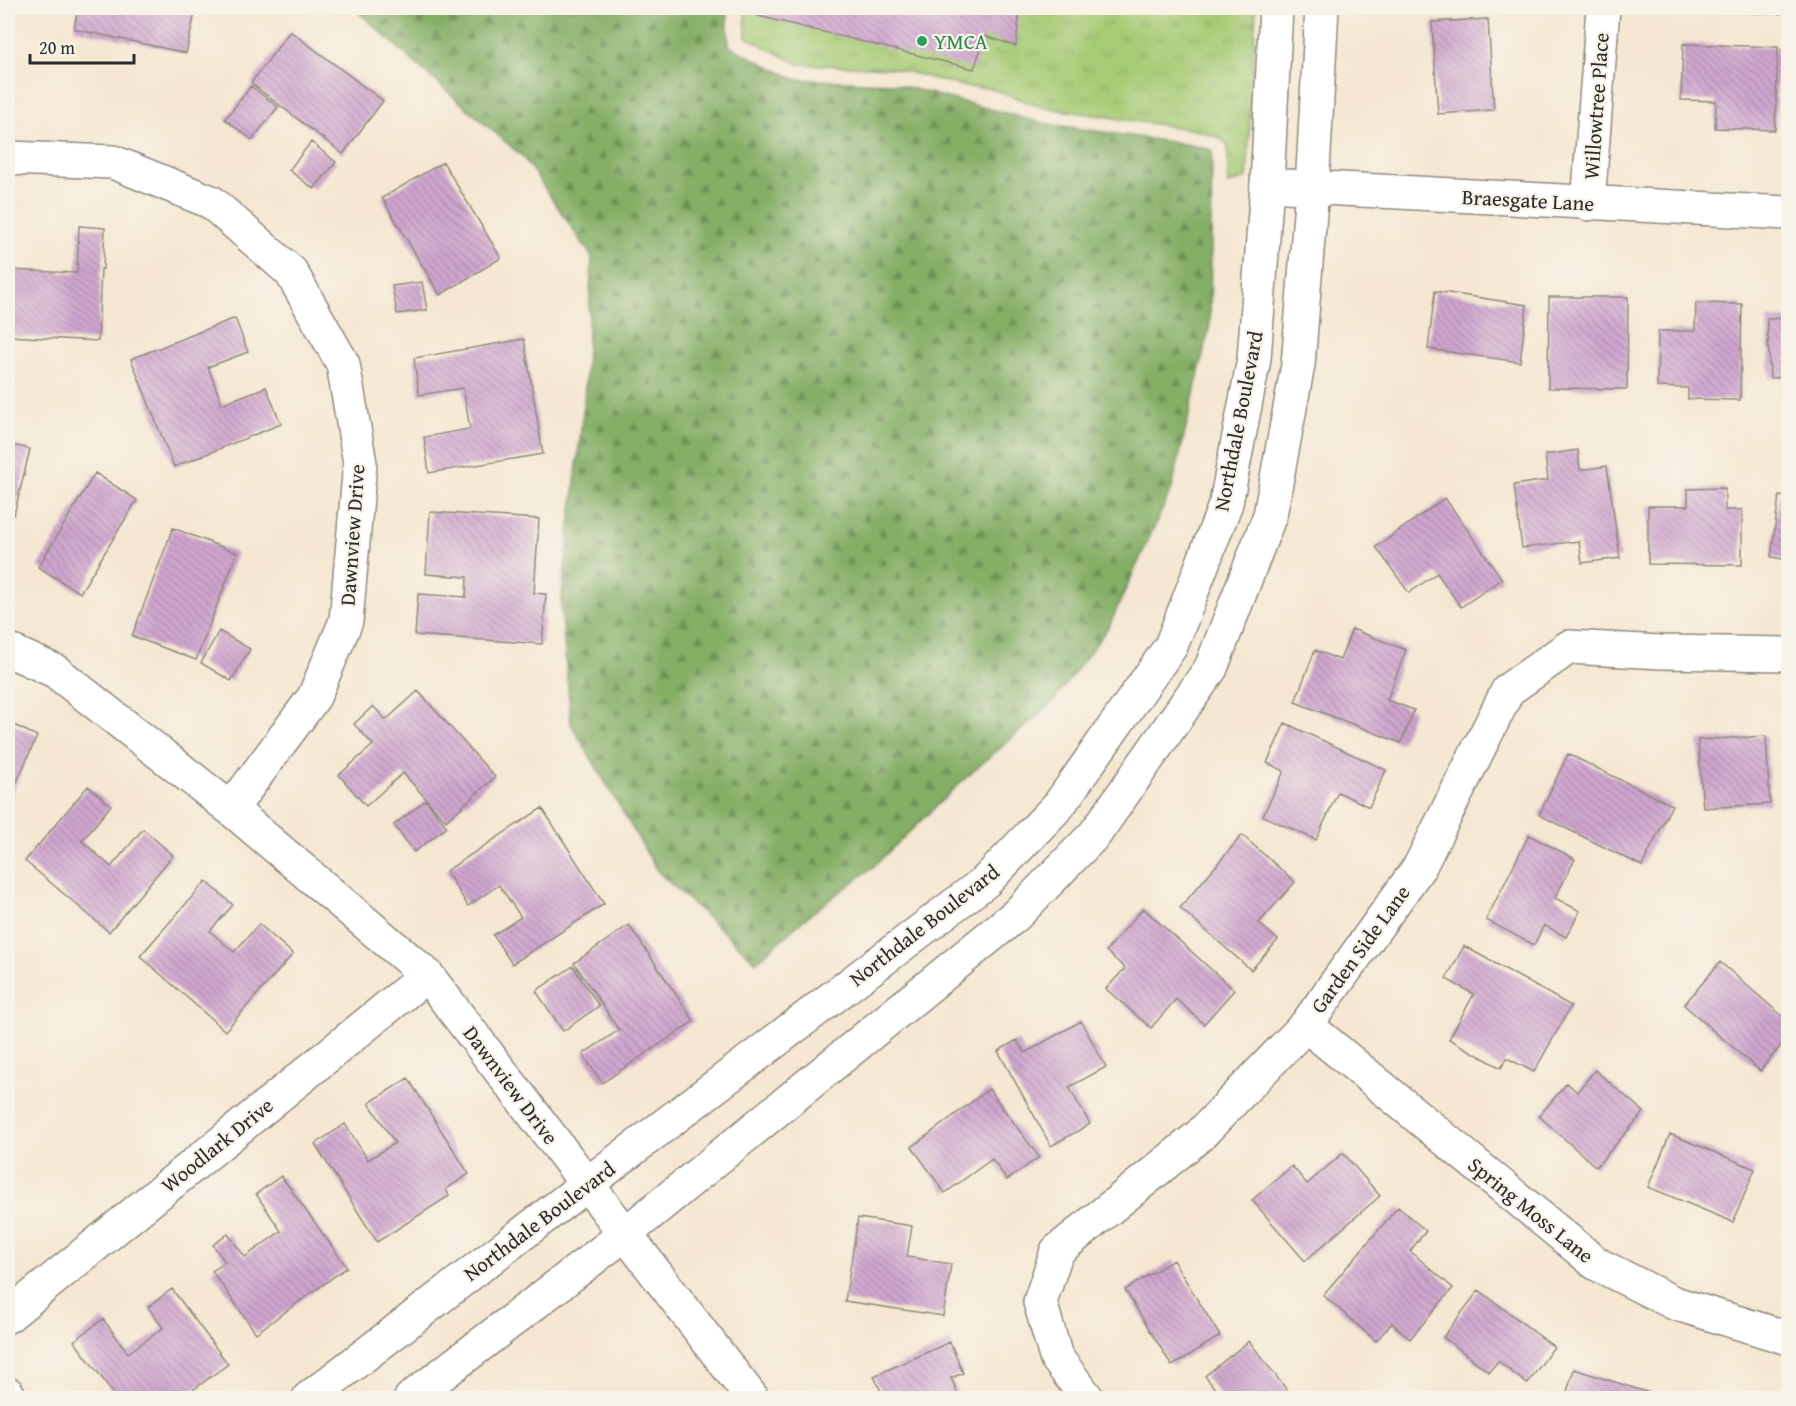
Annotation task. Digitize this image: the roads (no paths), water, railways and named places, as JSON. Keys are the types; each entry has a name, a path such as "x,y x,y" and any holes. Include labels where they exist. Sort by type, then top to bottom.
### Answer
{"street":[{"name":"Northdale Boulevard","path":"309,1398 986,881 1059,805 1171,646 1226,503 1254,359 1267,185 1276,8"},
{"path":"411,1398 624,1234 1016,915 1095,834 1211,668 1270,515 1298,365 1312,188 1322,8"},
{"name":"Willowtree Place","path":"1588,204 1603,8"},
{"name":"Dawnview Drive","path":"8,158 113,162 211,202 291,272 343,364 360,463 346,621 314,697 231,809"},
{"name":"Braesgate Lane","path":"1267,185 1788,213"},
{"name":"Garden Side Lane","path":"1087,1398 1056,1358 1040,1302 1058,1251 1198,1136 1306,1025 1420,866 1508,690 1569,647 1661,652 1788,654"},
{"name":"Dawnview Drive","path":"8,650 55,671 231,809 427,975 752,1398"},
{"name":"Woodlark Drive","path":"8,1316 427,975"},
{"name":"Spring Moss Lane","path":"1306,1025 1597,1264 1674,1303 1788,1338"},
{"path":"8,1394 9,1398"}],"place":[{"name":"YMCA","path":"922,41"}]}
